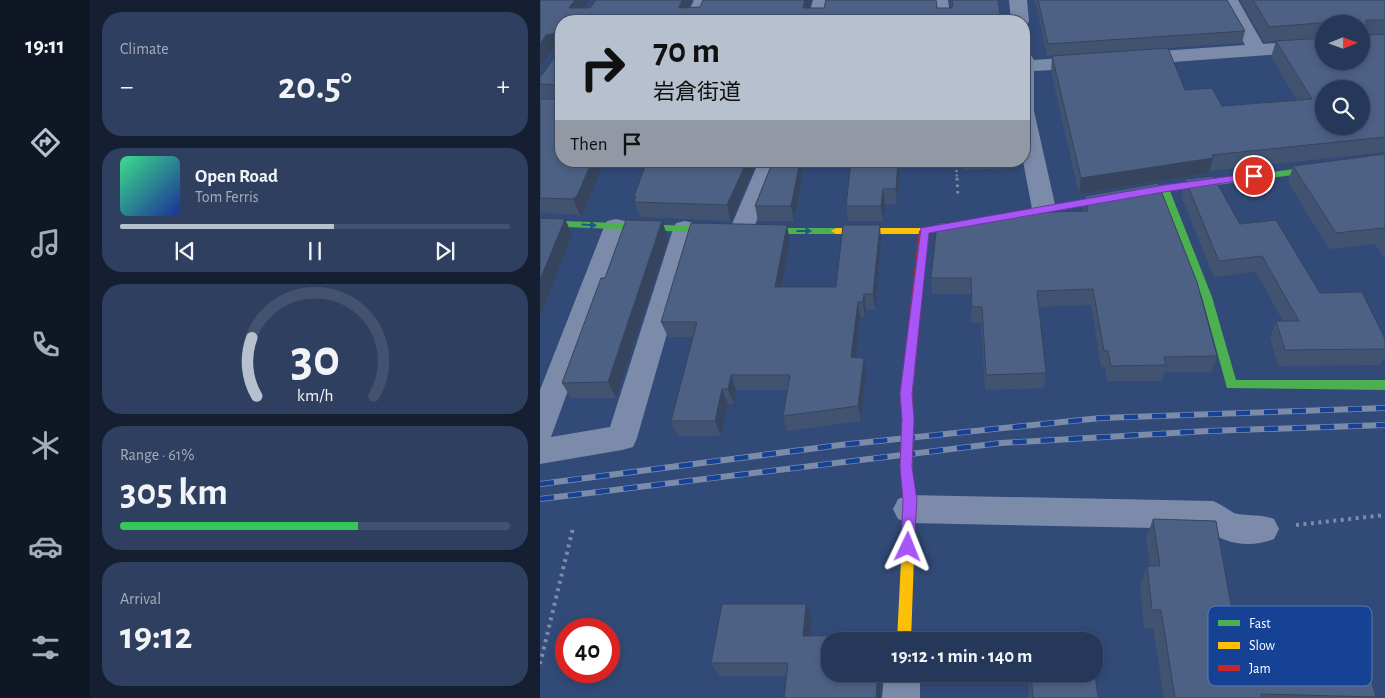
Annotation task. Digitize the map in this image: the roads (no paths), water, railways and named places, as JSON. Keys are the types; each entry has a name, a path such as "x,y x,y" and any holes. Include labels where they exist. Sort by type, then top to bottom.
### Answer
{"street":[{"path":"696,15 703,0"},
{"path":"818,15 822,0"},
{"path":"1018,0 1019,15"},
{"path":"1229,0 1256,48"},
{"path":"1030,62 1107,60 1315,45"},
{"path":"1030,140 1044,209"},
{"path":"540,222 616,227 741,231 924,231 1164,188 1385,160"},
{"path":"741,231 768,167"},
{"path":"1164,188 1207,297 1231,385 1385,385"},
{"path":"540,428 616,227"},
{"path":"540,451 622,438 685,229"},
{"path":"904,632 909,509 906,467 908,419 906,394 924,231"},
{"path":"909,509 1213,516 1228,528 1263,529"},
{"path":"901,698 902,682"}],"lane":[{"path":"942,0 944,15"}],"railway":[{"path":"540,484 840,445 1101,418 1385,408"},
{"path":"540,499 1001,443 1208,431 1385,425"}]}
